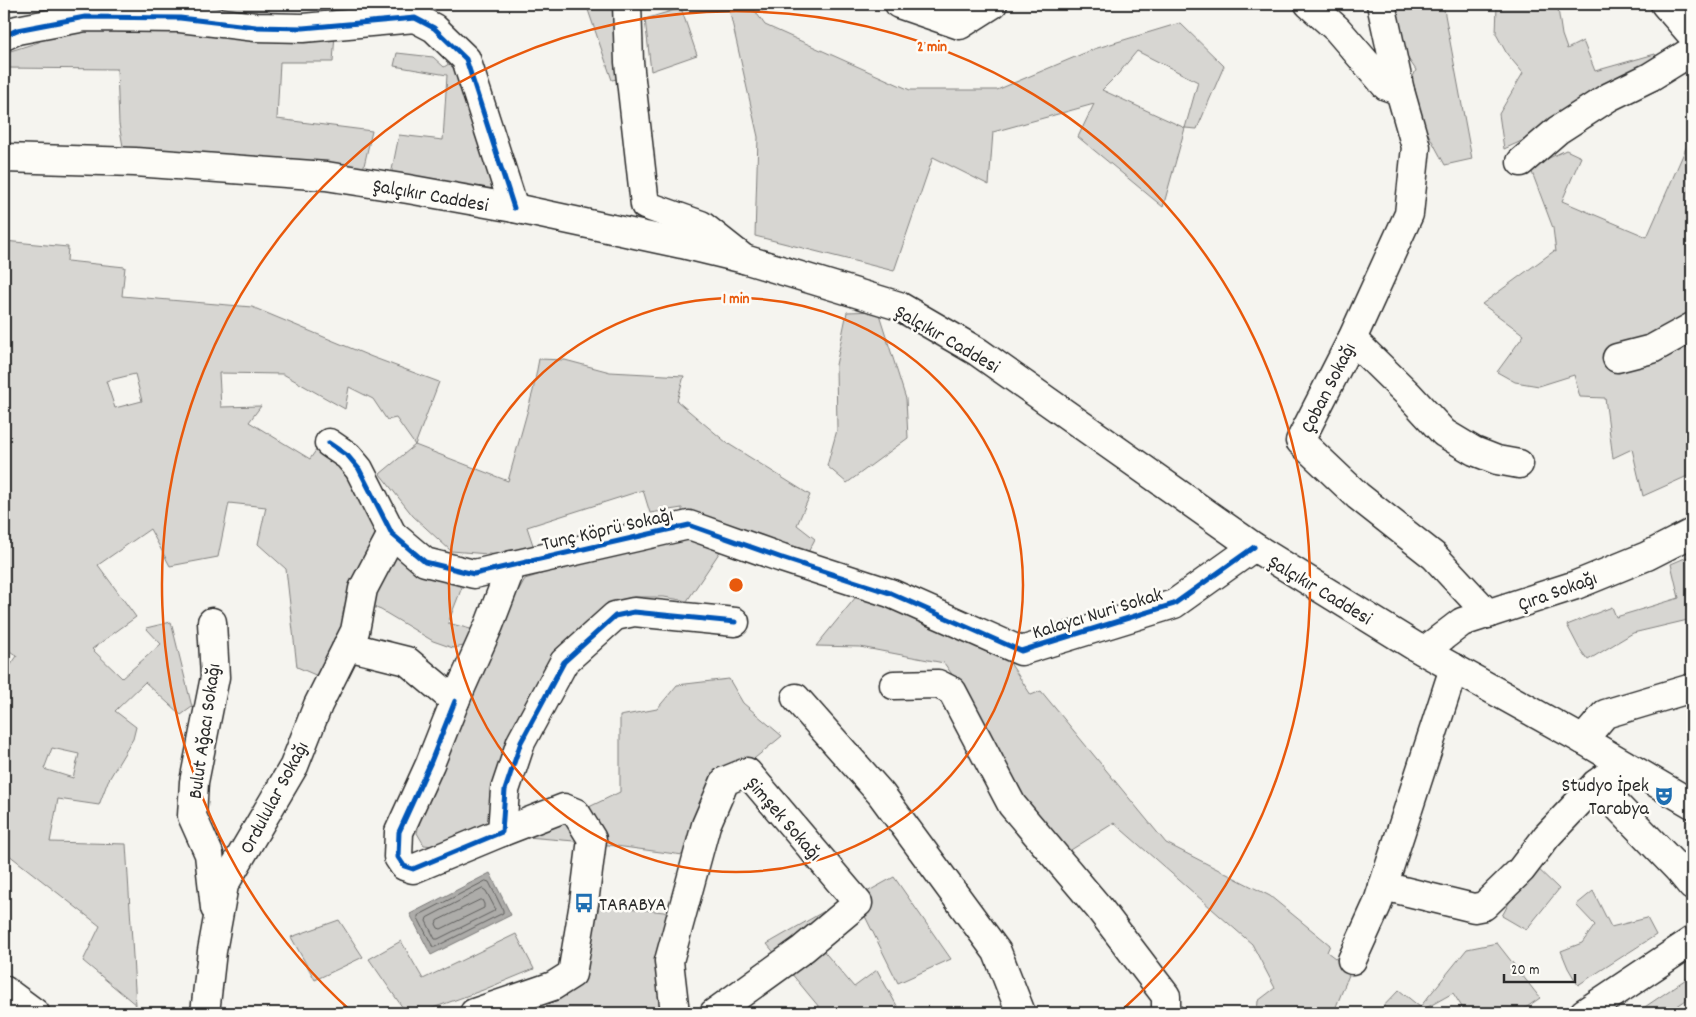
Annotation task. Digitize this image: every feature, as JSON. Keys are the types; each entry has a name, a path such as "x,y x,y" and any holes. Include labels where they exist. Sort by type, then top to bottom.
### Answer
{"street":[{"path":"12,32 40,4"},
{"path":"626,4 629,62 645,205 701,225 744,259"},
{"path":"899,4 960,24 993,4"},
{"path":"1309,4 1337,29 1386,86 1400,91"},
{"name":"Çoban Sokağı","path":"1380,4 1400,91 1416,147 1409,214 1352,339 1300,441 1358,496 1434,556 1488,614"},
{"path":"1665,4 1692,35"},
{"path":"12,32 85,16 180,18 256,27 304,28 414,18 434,28 466,59 514,208"},
{"path":"1521,162 1558,130 1610,97 1650,78 1692,51"},
{"name":"Şalçıkır Caddesi","path":"4,158 135,162 326,176 514,208 744,259 898,306 978,352 1254,547 1424,651 1583,740 1692,804"},
{"path":"1617,358 1652,349 1692,327"},
{"path":"1352,339 1408,394 1444,433 1474,451 1497,460 1519,464"},
{"name":"Tunç Köprü Sokağı","path":"329,443 348,456 359,469 392,534 425,562 474,574 689,525 890,593 1021,651"},
{"name":"Çıra Sokağı","path":"1424,651 1462,622 1576,585 1647,556 1692,533"},
{"name":"Ordulular Sokağı","path":"205,1013 216,927 224,885 294,766 318,704 355,631 363,590 392,534"},
{"name":"Kalaycı Nuri Sokak","path":"1021,651 1174,604 1254,547"},
{"path":"474,1013 553,986 572,974 592,840 576,813 564,808 413,869 404,866 398,857 399,832 489,625 512,565"},
{"path":"502,832 505,790 521,742 564,662 615,616 634,612 735,622"},
{"name":"Bulut Ağacı Sokağı","path":"212,622 215,677 194,782 192,816 209,854 216,927"},
{"path":"347,646 407,661 455,700"},
{"path":"1352,960 1377,905 1454,668"},
{"path":"894,685 938,684 952,691 1012,805 1099,908 1166,996 1166,1013"},
{"path":"1583,740 1605,714 1692,688"},
{"path":"796,698 881,794 997,952 1021,1013"},
{"path":"1383,886 1474,908 1484,906 1521,870 1547,836 1596,784 1623,764"},
{"name":"Şimşek Sokağı","path":"675,1013 670,961 706,825 724,781 747,772 858,903 802,949 714,1013"},
{"path":"1596,784 1692,886"},
{"path":"1584,1013 1692,941"},
{"path":"4,990 35,1013"}],"shaded area":[{"path":"64,4 269,4 269,18 335,34 333,62 280,62 277,119 372,131 363,170 124,152 119,124 117,69 4,68 4,53 39,42"},
{"path":"586,4 619,4 637,75 612,80"},
{"path":"728,4 750,4 765,25 910,90 997,90 1094,49 1180,23 1224,66 1197,129 1185,128 1163,207 1078,137 1094,104 993,132 989,185 933,157 894,271 755,236 758,137","holes":["1137,51 1198,82 1185,128 1102,90"]},
{"path":"1380,4 1443,4 1472,159 1445,165 1406,93 1416,70 1380,18"},
{"path":"1498,4 1555,4 1558,9 1562,35 1567,49 1583,41 1595,71 1655,54 1667,75 1504,149 1499,114 1523,73 1507,54 1496,34"},
{"path":"681,8 697,55 651,71 645,19"},
{"path":"397,53 433,57 444,67 455,60 499,197 391,175 399,135 443,140 447,75 394,66"},
{"path":"1692,122 1692,474 1643,496 1632,449 1613,458 1605,398 1580,397 1574,375 1539,386 1515,382 1497,372 1524,335 1482,304 1554,251 1556,252 1553,228 1530,167 1566,150 1581,157 1562,201 1647,237 1689,141"},
{"path":"4,241 68,247 67,261 125,267 122,296 252,307 372,357 439,382 415,445 396,418 387,420 373,399 349,387 345,409 283,374 219,373 221,407 261,406 249,422 310,459 321,443 350,464 387,534 327,680 297,667 286,569 258,544 266,507 229,503 218,557 170,566 150,529 98,565 136,617 92,649 122,678 161,644 146,628 171,622 192,707 181,715 145,682 115,711 136,727 133,739 108,781 99,805 58,799 50,842 126,844 136,1005 83,961 100,926 4,851 4,675 17,656 4,647","holes":["135,374 142,401 115,408 106,381","52,748 79,754 73,778 44,769"]},
{"path":"878,311 906,399 908,438 847,483 827,466 837,430 836,365 847,312"},
{"path":"539,359 565,360 610,372 684,376 677,401 727,443 810,495 797,525 815,539 804,560 682,518 682,508 650,513 643,490 527,527 533,545 513,556 451,551 413,516 380,474 415,445 508,481 533,391"},
{"path":"689,535 721,550 687,601 664,597 634,597 612,602 560,651 491,791 488,824 434,846 424,845 417,833 425,797 500,622 525,579 563,567"},
{"path":"393,538 464,582 448,623 478,631 469,645 453,648 433,641 381,610 368,605"},
{"path":"1692,555 1692,619 1633,633 1588,660 1579,648 1567,625 1612,607 1616,617 1679,598 1671,564"},
{"path":"869,581 982,620 1031,695 1041,691 1166,843 1270,896 1330,945 1327,952 1351,970 1335,1009 1340,1013 1257,1013 1258,1001 1275,988 1252,944 1114,823 1066,853 1018,793 970,700 944,663 860,647 816,646"},
{"path":"729,679 743,703 782,736 701,802 683,855 586,842 527,837 620,792 620,716 657,709 677,685"},
{"path":"1531,862 1559,889 1526,930 1502,916"},
{"path":"894,877 951,959 898,983 856,898"},
{"path":"1593,891 1611,927 1647,918 1656,935 1578,985 1561,951 1582,943 1595,925 1576,905"},
{"path":"599,905 664,912 671,916 661,1013 522,1013 532,1010 578,986"},
{"path":"828,909 845,931 821,948 854,987 877,970 901,1013 824,1013 767,944"},
{"path":"339,920 363,957 315,980 291,937"},
{"path":"516,934 534,969 419,1013 405,1011 369,959 401,941 423,979"},
{"path":"1497,943 1540,998 1518,1013 1452,1013 1462,1007 1453,993 1417,1013 1377,1013 1399,990 1420,1007 1467,949"},
{"path":"1692,975 1692,996 1667,1013 1636,1013"}],"water":[{"path":"490,873 511,915 431,955 410,914"}],"cycle path":[{"path":"4,36 17,30 85,17 180,18 256,27 303,28 415,18 434,28 466,59 514,208"},
{"path":"329,443 348,456 359,469 392,534 425,562 474,574 689,525 890,593 1021,651 1174,604 1254,547"},
{"path":"455,701 430,764 399,832 398,857 404,866 413,869 502,832 505,790 521,742 564,662 615,616 634,612 735,622"}],"place":[{"name":"Studyo İpek Tarabya","path":"1664,796"},
{"name":"TARABYA","path":"584,903"}]}
